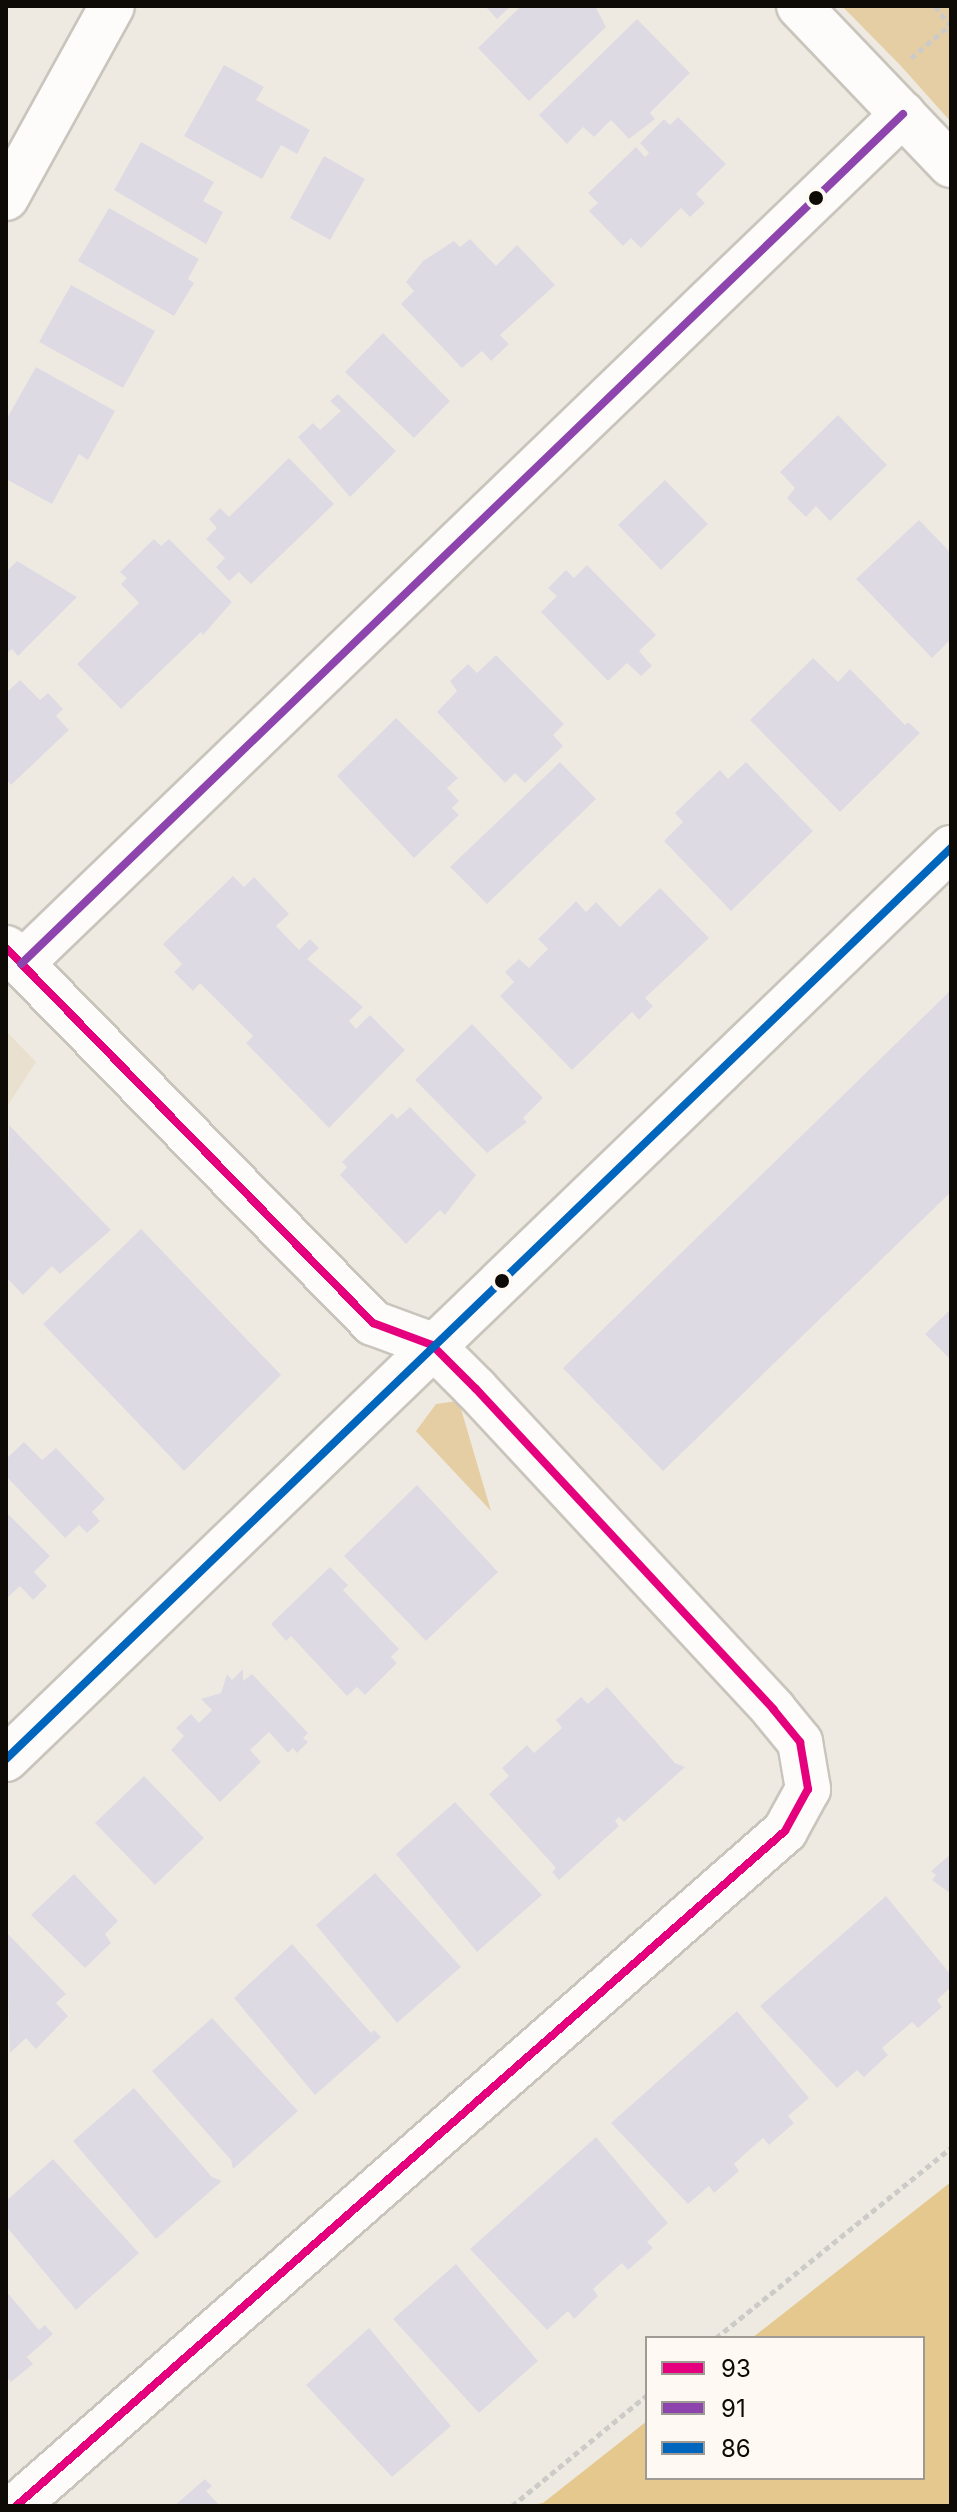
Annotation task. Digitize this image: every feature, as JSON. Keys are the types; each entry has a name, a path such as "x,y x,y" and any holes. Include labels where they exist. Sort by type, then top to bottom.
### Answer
{"street":[{"path":"6,198 112,6"},
{"path":"799,6 951,165"},
{"path":"16,2506 785,1831 808,1789 808,1769 800,1742 773,1709 432,1345 373,1323 14,956 903,114"},
{"path":"6,1759 951,848"}],"path":[{"path":"901,66 950,25 935,6"},
{"path":"718,2336 951,2148"},
{"path":"512,2506 645,2397"}],"shaded area":[{"path":"842,6 951,6 951,122 901,66"},
{"path":"6,1031 36,1062 6,1108"},
{"path":"457,1401 491,1511 416,1431 436,1404"},
{"path":"951,2182 951,2506 526,2506 543,2503 645,2423 645,2480 925,2480 925,2336 755,2336"}],"building":[{"path":"485,6 511,6 497,19"},
{"path":"521,6 595,6 606,27 529,101 478,48"},
{"path":"637,19 690,73 650,113 655,119 629,139 611,120 594,137 583,127 567,144 539,115"},
{"path":"224,65 264,87 256,100 310,130 297,154 281,145 262,179 184,136"},
{"path":"678,117 726,164 696,194 705,203 690,217 681,208 641,248 631,238 623,246 589,211 598,203 588,193 636,147 645,157 649,153 640,143 664,119 670,125"},
{"path":"141,142 214,182 203,201 223,212 206,244 114,190"},
{"path":"324,156 365,179 330,240 290,218"},
{"path":"109,208 199,259 188,279 194,283 174,316 78,261"},
{"path":"470,239 496,266 517,245 555,285 500,335 509,344 491,361 482,351 462,368 401,304 414,291 406,282 423,261 454,241 460,247"},
{"path":"71,285 155,331 123,388 39,342"},
{"path":"383,333 450,401 414,438 345,372"},
{"path":"36,367 115,411 88,460 79,454 52,504 6,479 6,420"},
{"path":"338,394 396,451 350,497 298,437 313,423 320,430 341,411 330,401"},
{"path":"838,415 887,465 830,521 816,506 806,517 787,498 795,488 780,472"},
{"path":"289,458 334,504 251,584 239,572 229,581 216,567 225,558 206,539 217,528 209,519 220,508 229,517"},
{"path":"665,480 708,524 661,570 618,525"},
{"path":"919,520 951,553 951,639 932,658 856,579"},
{"path":"154,539 161,546 169,539 232,602 203,635 201,632 121,709 77,664 139,603 121,584 127,578 120,572"},
{"path":"17,561 77,597 18,656 12,649 6,654 6,572"},
{"path":"587,565 656,635 639,651 652,666 641,676 627,663 608,681 541,612 557,596 548,588 566,570 574,578"},
{"path":"496,655 564,724 553,735 563,746 525,783 515,773 505,783 437,712 457,691 450,681 468,664 477,673"},
{"path":"813,658 838,682 850,669 905,725 908,722 920,733 840,812 750,720"},
{"path":"20,680 40,700 48,693 63,709 56,716 69,730 11,785 6,779 6,693"},
{"path":"396,718 458,778 447,788 459,801 452,808 459,815 414,858 337,776"},
{"path":"560,762 596,799 487,904 450,867"},
{"path":"746,762 813,831 731,911 664,841 683,822 675,813 720,770 728,779"},
{"path":"233,876 244,887 254,877 289,914 276,926 299,950 310,939 319,948 307,959 363,1007 349,1021 356,1029 370,1015 405,1050 329,1128 246,1043 253,1036 200,983 193,991 174,972 182,964 163,944"},
{"path":"660,888 709,938 645,998 653,1006 639,1020 632,1012 572,1070 500,996 514,982 505,972 519,959 529,968 548,949 538,939 576,901 586,912 596,902 620,927"},
{"path":"951,990 951,1192 663,1471 563,1368"},
{"path":"472,1024 543,1098 523,1118 527,1122 487,1153 415,1080"},
{"path":"410,1107 476,1175 445,1215 440,1210 406,1244 340,1175 347,1167 342,1162 392,1113 397,1119"},
{"path":"9,1125 111,1230 60,1274 52,1266 23,1295 6,1277"},
{"path":"141,1229 281,1375 184,1471 43,1324"},
{"path":"951,1309 951,1360 925,1334"},
{"path":"24,1442 42,1460 56,1448 105,1499 92,1512 100,1521 87,1533 79,1525 65,1538 6,1476 6,1459"},
{"path":"417,1485 498,1572 426,1641 344,1556"},
{"path":"6,1512 50,1556 34,1572 47,1586 33,1600 20,1586 6,1599"},
{"path":"330,1567 348,1585 343,1590 399,1649 391,1657 397,1663 365,1695 357,1687 347,1696 291,1636 286,1641 271,1624"},
{"path":"243,1669 243,1681 252,1674 308,1733 303,1738 308,1742 297,1753 293,1748 288,1753 269,1732 250,1750 261,1762 220,1802 171,1750 184,1736 176,1728 191,1714 199,1723 212,1710 201,1699 221,1693 227,1674 232,1680"},
{"path":"607,1687 675,1763 685,1767 624,1822 619,1817 615,1821 619,1826 559,1880 552,1872 556,1868 489,1794 509,1776 502,1768 527,1745 534,1753 562,1728 556,1720 581,1697 588,1704"},
{"path":"144,1776 204,1838 155,1885 95,1823"},
{"path":"455,1802 542,1895 477,1952 396,1854"},
{"path":"951,1854 951,1894 932,1880 936,1875 931,1871"},
{"path":"375,1873 461,1967 397,2023 316,1925"},
{"path":"74,1874 118,1921 105,1934 111,1943 85,1968 31,1915"},
{"path":"886,1896 951,1975 951,1987 937,2000 942,2007 918,2028 912,2022 882,2048 888,2055 864,2077 857,2070 837,2088 760,2006"},
{"path":"6,1932 66,1994 56,2003 68,2016 36,2049 26,2038 10,2053"},
{"path":"292,1944 371,2033 374,2030 381,2037 315,2095 234,1998"},
{"path":"737,2011 809,2098 788,2116 794,2123 769,2145 763,2138 734,2164 739,2171 714,2193 709,2186 688,2204 611,2123"},
{"path":"212,2018 298,2111 233,2169 231,2160 152,2071"},
{"path":"134,2088 212,2177 222,2181 156,2239 73,2141"},
{"path":"596,2137 668,2223 647,2242 653,2248 628,2270 622,2263 593,2289 598,2296 574,2319 568,2311 547,2330 470,2249"},
{"path":"53,2159 139,2253 76,2310 6,2226 6,2201"},
{"path":"456,2264 538,2361 479,2413 393,2319"},
{"path":"6,2291 39,2330 45,2325 53,2334 27,2357 33,2364 11,2382 6,2377"},
{"path":"369,2328 451,2426 392,2477 306,2385"},
{"path":"205,2479 212,2486 206,2491 220,2506 174,2506"}],"transit line":[{"name":"91","path":"21,964 903,114"},
{"name":"86","path":"6,1759 951,848"},
{"name":"93","path":"6,948 373,1323 432,1345 476,1389 773,1709 800,1742 808,1789 785,1831 16,2506"}]}
